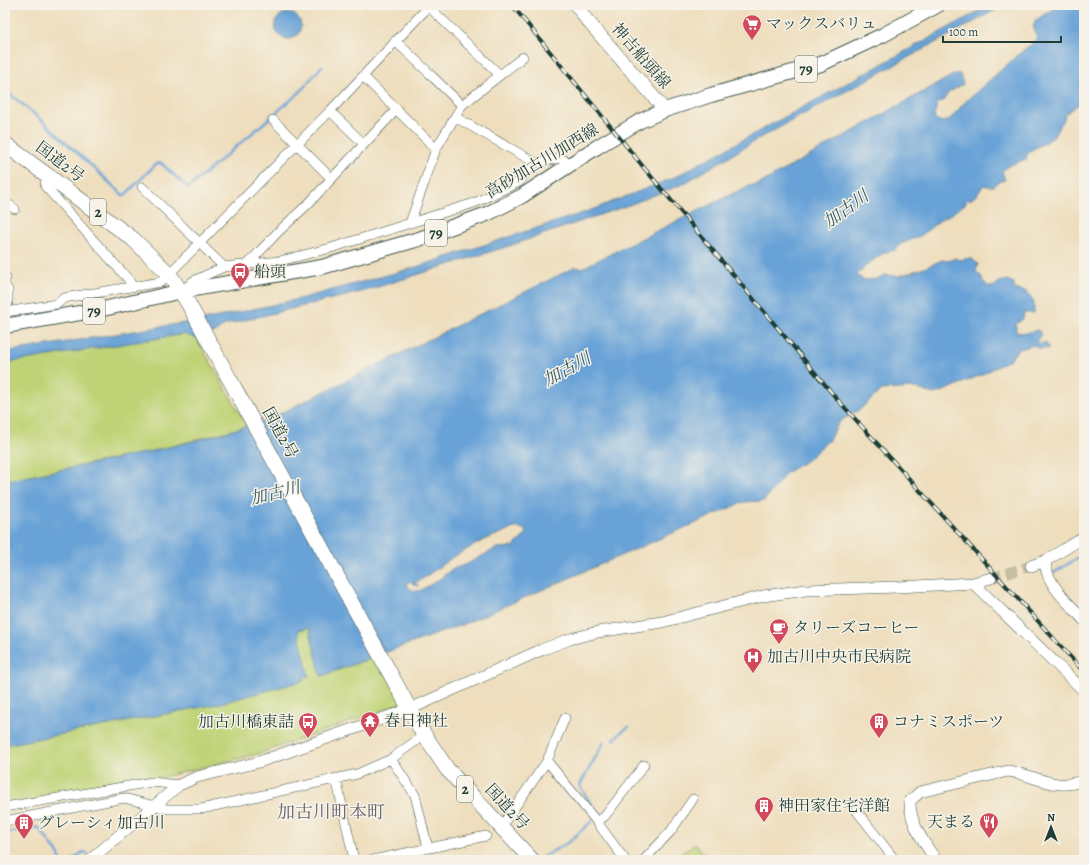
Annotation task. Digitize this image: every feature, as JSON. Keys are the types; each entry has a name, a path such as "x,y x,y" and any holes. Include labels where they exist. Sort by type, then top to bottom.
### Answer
{"highway":[{"name":"国道2号","path":"6,146 133,239 170,275 185,297 424,735 447,769 532,860"}],"main road":[{"name":"神吉船頭線","path":"576,5 586,20 665,110"},
{"name":"高砂加古川加西線","path":"5,326 185,297 322,267 419,239 487,214 522,196 640,122 665,110 711,95 821,64 883,35 938,5"}],"street":[{"path":"5,280 8,290 7,307 57,304 64,298 161,282 170,275 199,243 297,145 430,6 500,75"},
{"path":"395,41 418,62 433,79 462,105"},
{"path":"410,223 436,149 462,105 523,57"},
{"path":"363,76 436,149"},
{"path":"247,265 278,232 309,203 397,109"},
{"path":"330,111 364,144"},
{"path":"455,117 536,164"},
{"path":"273,120 331,178"},
{"path":"185,297 193,281 224,267 280,261 332,248 474,203 519,182 530,168 536,164 560,158 568,167"},
{"path":"47,175 46,186 129,280 132,286"},
{"path":"142,187 224,267"},
{"path":"5,202 15,209"},
{"path":"1031,566 1045,561 1084,537"},
{"path":"1045,561 1046,572 1051,582 1084,620"},
{"path":"90,860 179,785 198,777 259,762 409,706 570,639 598,632 662,622 763,596 806,590 973,583 991,578"},
{"path":"973,583 1084,692"},
{"path":"501,827 547,761 565,718"},
{"path":"5,821 124,798 167,809 201,809 369,770 391,759 424,735"},
{"path":"391,759 415,795 428,848"},
{"path":"547,761 625,860"},
{"path":"594,819 606,816 644,765"},
{"path":"936,860 913,821 910,812 910,801 920,792 1008,771 1020,772 1056,785 1073,785 1084,780"},
{"path":"336,778 354,860"},
{"path":"5,807 152,782 179,785"},
{"path":"648,859 671,831 693,799"},
{"path":"856,810 895,860"},
{"path":"373,860 486,836"}],"green space":[{"path":"185,334 197,339 247,426 157,450 5,481 5,363"},
{"path":"309,628 322,676 378,656 403,703 258,754 150,780 5,807 5,745 217,704 303,681 304,677 309,676 297,630"},
{"path":"694,844 712,860 670,860"}],"water":[{"path":"990,5 1005,5 760,138 683,184 629,205 509,246 365,291 225,325 216,332 197,339 184,334 5,363 5,352 208,319 299,299 413,268 586,212 673,178"},
{"name":"加古川","path":"1059,5 1084,5 1084,100 1065,114 1064,120 1051,139 1028,152 1026,159 1008,166 1002,171 1005,180 998,182 992,187 983,185 974,197 970,200 967,199 965,204 947,217 944,217 922,235 899,245 894,251 885,252 880,255 857,275 863,280 877,279 885,275 899,276 924,268 942,260 949,261 955,258 959,260 971,258 978,264 976,272 982,277 982,280 988,286 993,287 999,282 1007,280 1014,283 1014,289 1027,292 1034,303 1034,313 1024,313 1023,319 1016,324 1016,332 1026,333 1038,330 1041,334 1036,342 1041,344 1045,342 1048,349 1039,348 1033,345 1017,350 1011,359 983,374 944,391 933,394 915,388 882,390 859,410 840,421 829,440 806,461 786,473 764,501 744,502 464,624 321,676 309,628 298,630 309,676 304,677 303,681 217,704 5,745 5,481 140,454 207,438 273,417 575,267 582,268 748,186 759,184 955,74 960,74 963,84 947,94 945,100 938,103 934,115 935,119 943,122 951,118 966,101 1030,46 1037,38 1033,27 1036,20","holes":["514,528 521,528 526,531 526,534 513,547 497,548 465,565 452,569 437,581 419,591 412,590 406,584 410,581 414,585 419,586 414,583 421,580 453,557 486,539"]},
{"path":"288,13 297,17 301,26 297,35 288,39 279,35 275,26 279,17"}],"waterway":[{"path":"5,90 45,123 124,196 156,164 161,163 188,188 299,93 322,66"},
{"path":"1052,574 1084,554"},
{"path":"614,740 621,732 629,727"},
{"path":"595,816 596,811 580,787 604,742"},
{"path":"543,857 569,842 592,821"},
{"path":"5,833 38,827 57,852 61,860"},
{"path":"73,860 83,852 87,853"}],"tunnel":[{"path":"991,578 1031,566"}],"railway":[{"path":"512,5 645,169 837,399 1084,672"}],"place":[{"name":"マックスバリュ","path":"752,41"},
{"name":"船頭","path":"240,289"},
{"name":"タリーズコーヒー","path":"779,645"},
{"name":"加古川中央市民病院","path":"753,674"},
{"name":"春日神社","path":"370,738"},
{"name":"加古川橋東詰","path":"308,739"},
{"name":"コナミスポーツ","path":"879,739"},
{"name":"神田家住宅洋館","path":"764,823"},
{"name":"天まる","path":"989,839"},
{"name":"グレーシィ加古川","path":"24,840"}],"district":[{"name":"加古川町本町","path":"331,812"}]}
